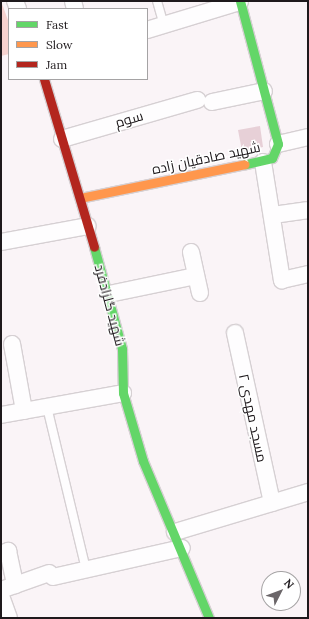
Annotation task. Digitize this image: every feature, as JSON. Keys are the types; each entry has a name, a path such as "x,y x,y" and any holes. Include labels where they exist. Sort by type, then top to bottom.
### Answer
{"street":[{"path":"148,30 240,2"},
{"name":"شهید صادقیان زاده","path":"80,198 263,162 272,158 278,144 240,2"},
{"name":"شهید گلزادفرد","path":"44,80 109,294 122,349 123,393 143,461 182,548 209,618"},
{"name":"سوم","path":"62,139 204,101 264,91"},
{"path":"278,144 308,137"},
{"path":"263,162 273,215 282,280 308,274"},
{"path":"273,215 307,210"},
{"path":"1,242 88,226"},
{"path":"191,252 200,293"},
{"path":"109,294 196,276"},
{"name":"مسجد مهدی ۲","path":"235,333 272,503"},
{"path":"12,344 24,411"},
{"path":"1,415 123,393"},
{"path":"175,532 308,492"},
{"path":"1,554 8,551 8,587 51,575 86,570 182,548"},
{"path":"1,596 9,618"}],"lane":[{"path":"157,1 164,25"},
{"path":"47,407 86,570"}],"shaded area":[{"path":"1,1 8,20 8,54 1,56"}],"building":[{"path":"260,126 263,147 242,151 238,130"}],"traffic: fast":[{"path":"240,1 278,144 272,158 245,164"},
{"path":"94,247 122,349 123,393 143,461 209,618"}],"traffic: slow":[{"path":"80,198 245,164"}],"traffic: jam":[{"path":"44,80 94,247"}]}
